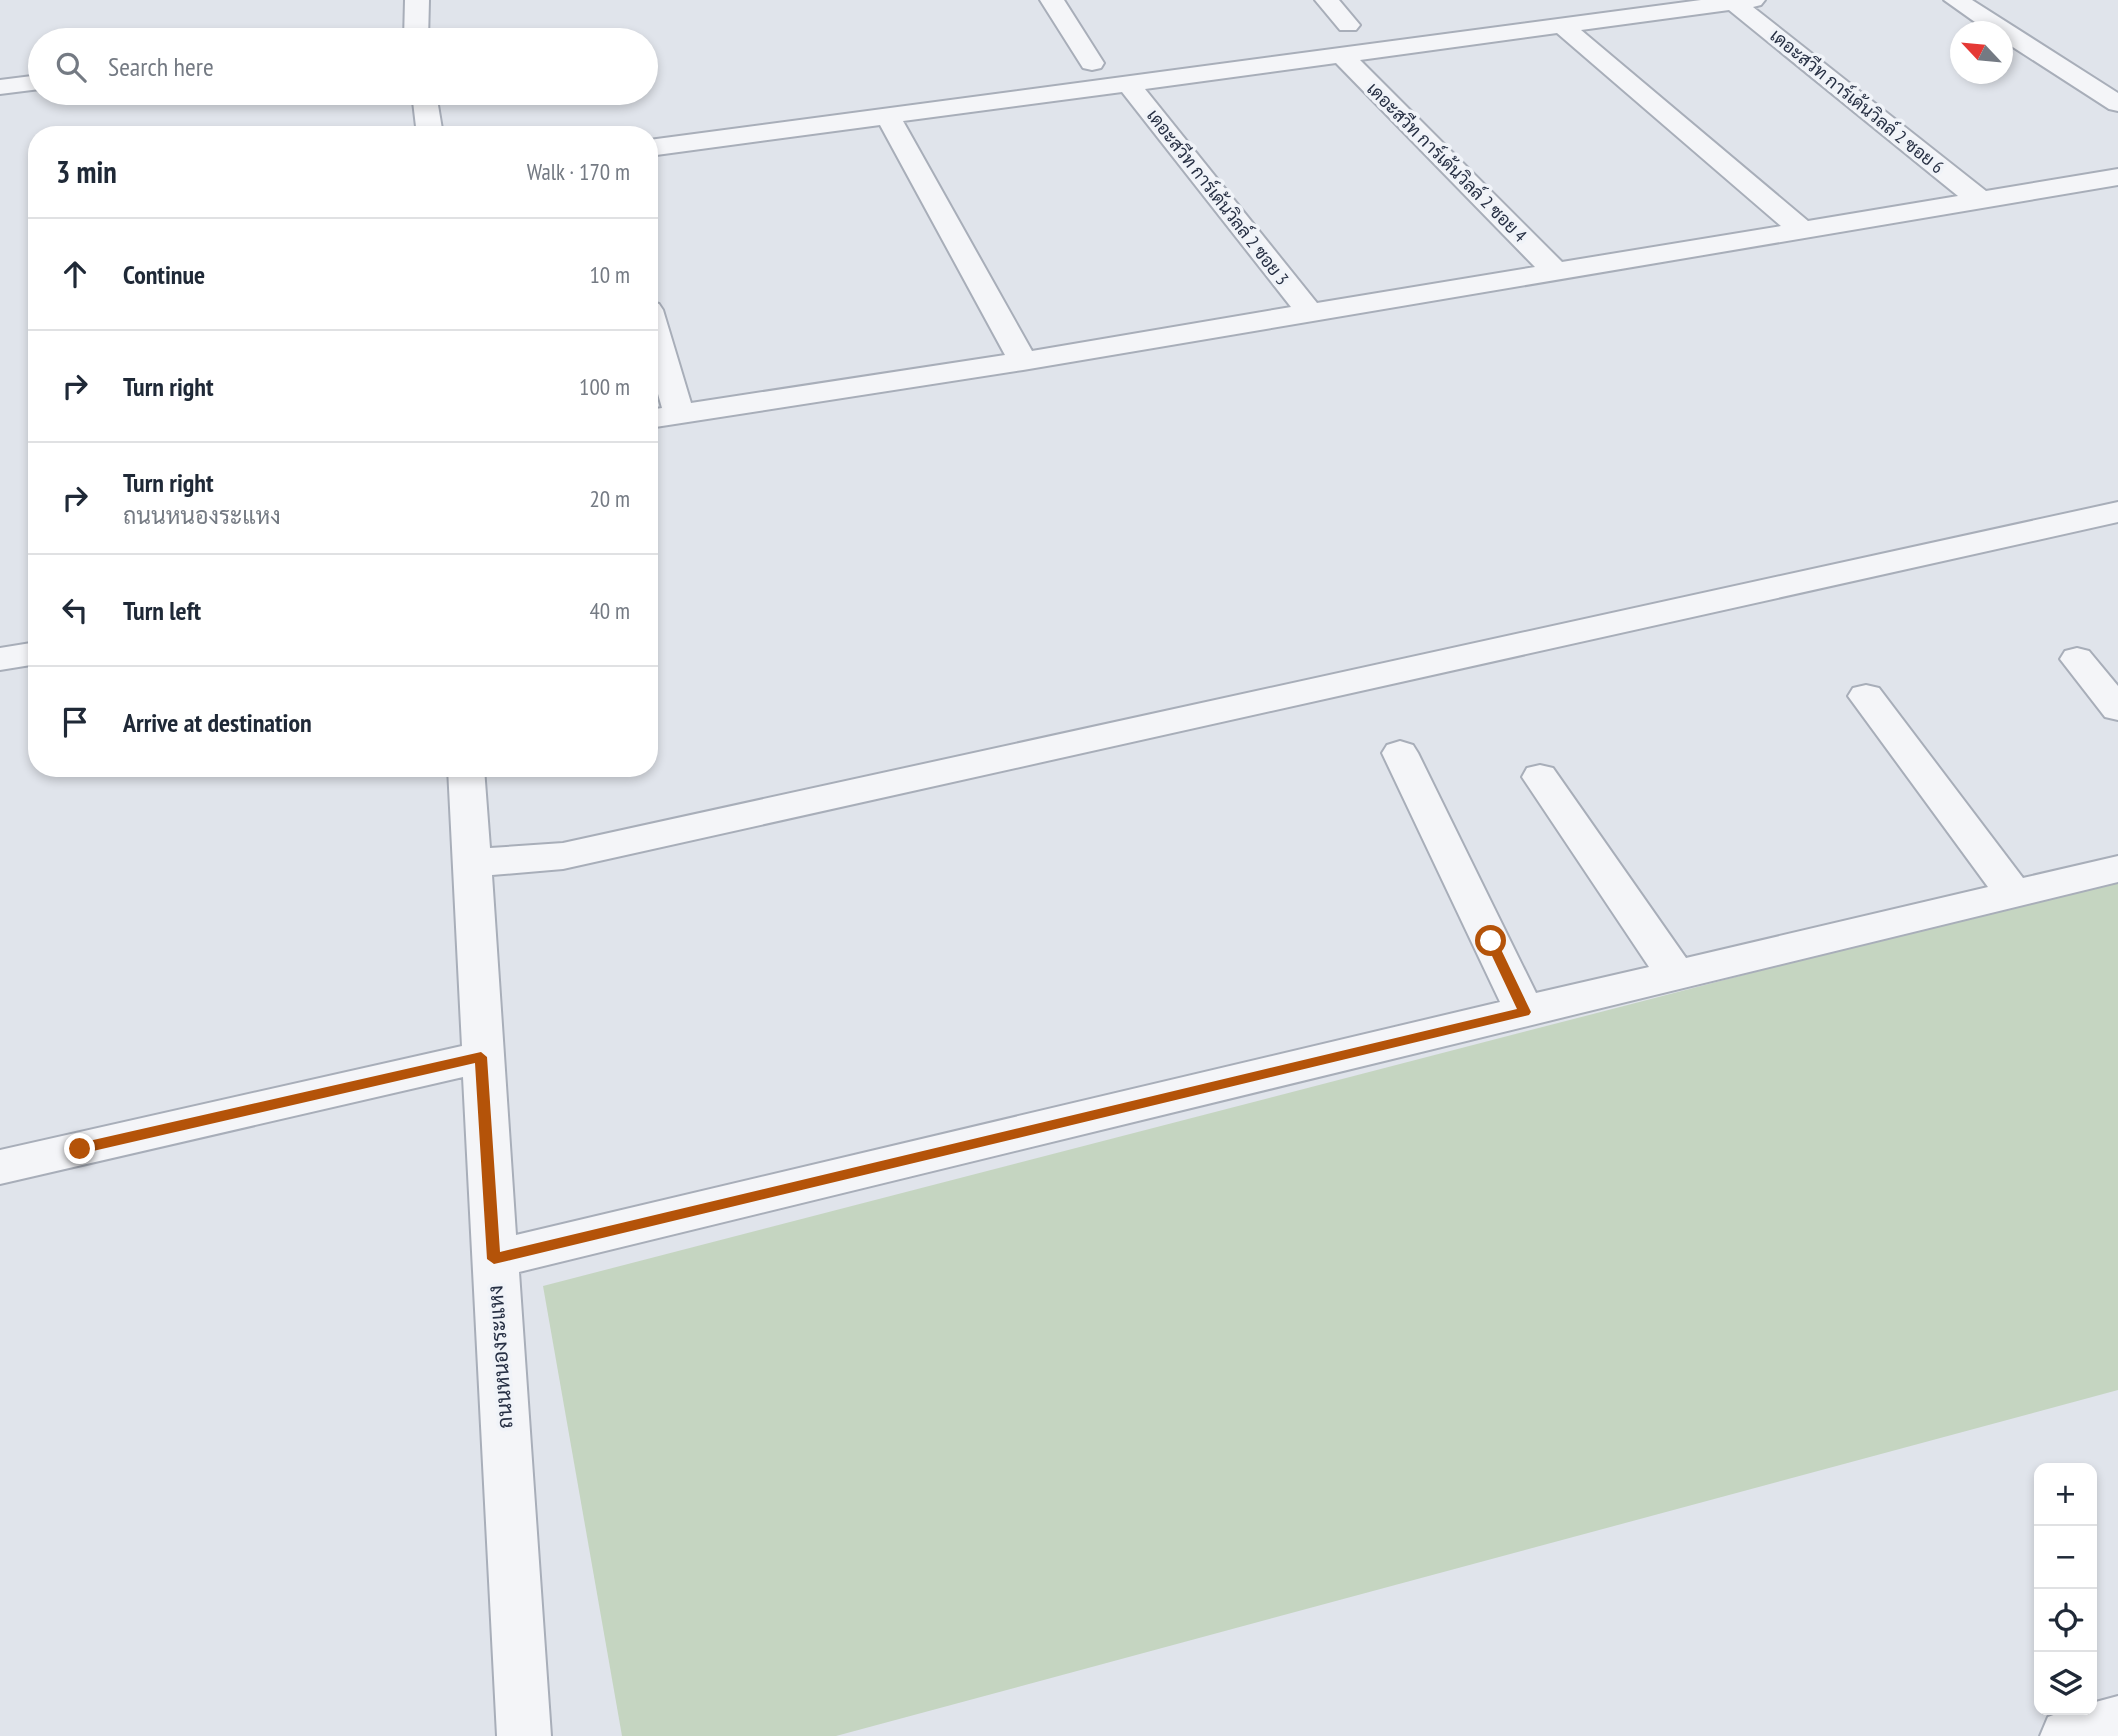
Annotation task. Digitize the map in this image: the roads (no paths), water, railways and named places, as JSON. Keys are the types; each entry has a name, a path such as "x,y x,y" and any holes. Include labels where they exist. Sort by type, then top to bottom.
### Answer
{"street":[{"path":"411,28 417,0"},
{"path":"1052,0 1092,63"},
{"path":"1327,0 1348,25"},
{"path":"1956,0 2118,104"},
{"path":"658,147 1743,1"},
{"name":"เดอะสวีท การ์เด้นวิลล์ 2 ซอย 6","path":"1743,1 1980,200"},
{"path":"1561,25 1801,229"},
{"name":"เดอะสวีท การ์เด้นวิลล์ 2 ซอย 4","path":"1340,54 1554,271"},
{"name":"เดอะสวีท การ์เด้นวิลล์ 2 ซอย 3","path":"1128,82 1309,312"},
{"path":"0,87 28,84"},
{"path":"426,105 429,126"},
{"path":"887,115 1023,360"},
{"path":"658,418 1023,360 2118,177"},
{"path":"658,341 679,414"},
{"path":"471,863 563,856 2118,512"},
{"path":"0,659 28,654"},
{"path":"2077,659 2118,709"},
{"path":"1866,696 2014,894"},
{"path":"1400,753 1525,1012"},
{"name":"ถนนหนองระแหง","path":"466,777 481,1057 524,1736"},
{"path":"1540,777 1676,975"},
{"path":"494,1259 2118,869"},
{"path":"0,1167 481,1057"},
{"path":"2067,1736 2118,1722"}]}
